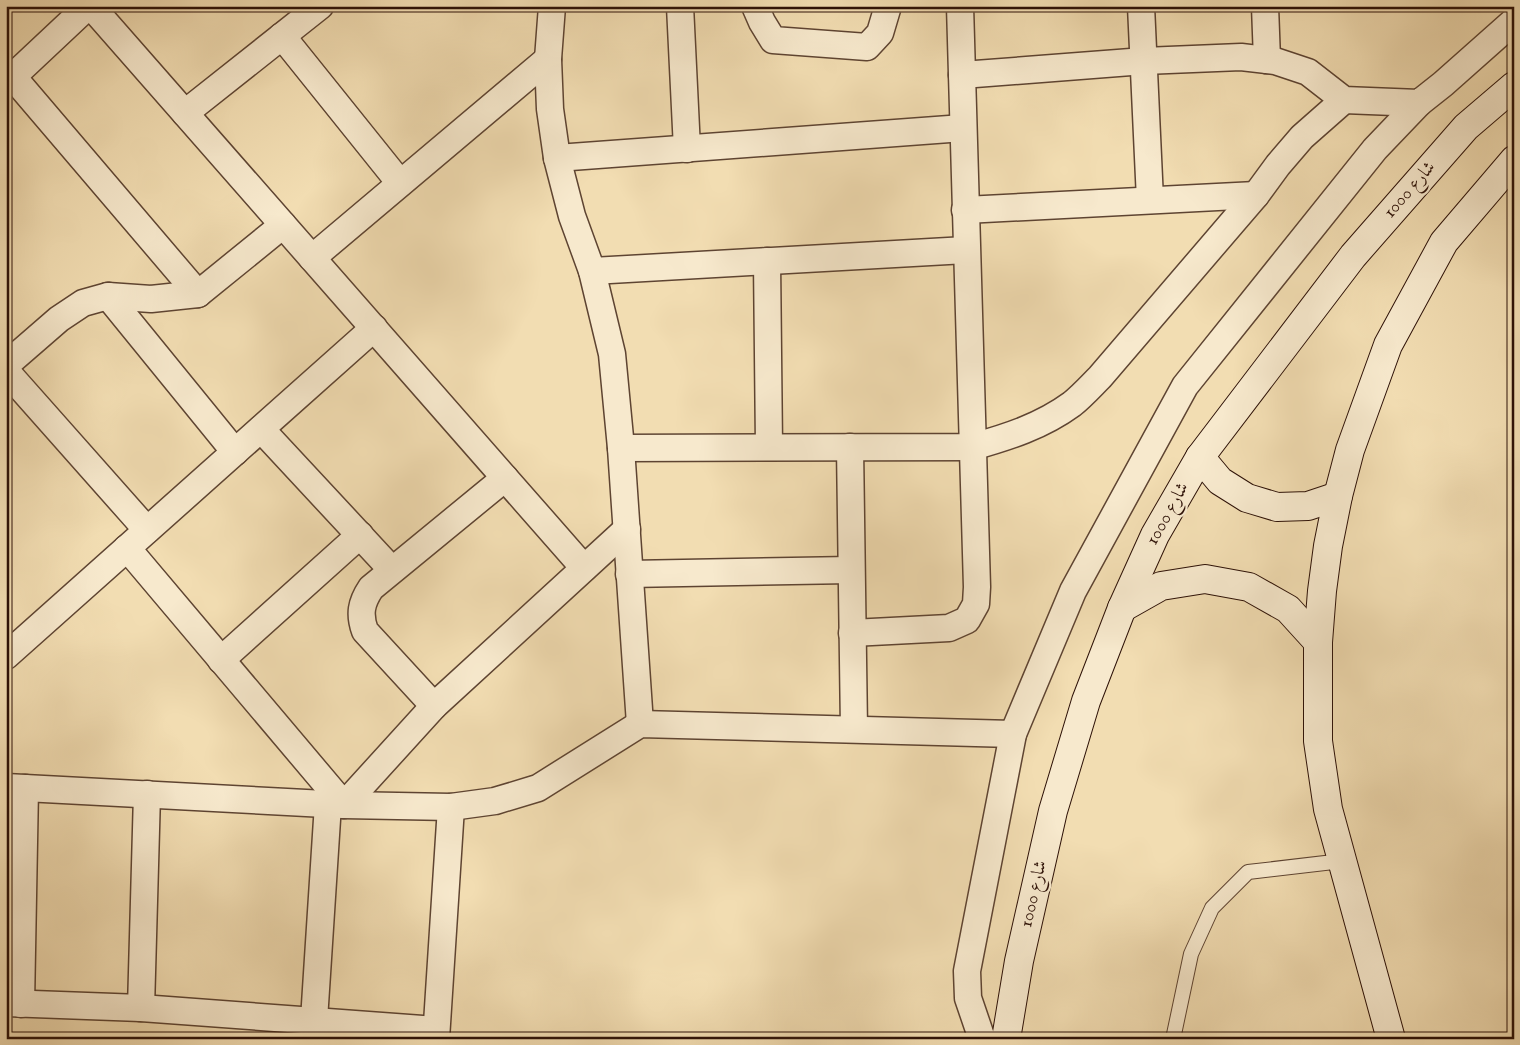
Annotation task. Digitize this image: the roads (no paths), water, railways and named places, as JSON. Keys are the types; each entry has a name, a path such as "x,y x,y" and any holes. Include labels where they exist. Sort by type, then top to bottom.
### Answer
{"street":[{"path":"198,294 10,80 89,6 584,568"},
{"path":"185,113 320,6"},
{"path":"552,6 548,59 550,108 557,158 572,216 592,271 612,354 622,448 640,724"},
{"path":"680,6 687,148"},
{"path":"755,6 773,40 867,48 880,33 888,6"},
{"path":"852,633 949,628 967,620 976,604 960,6"},
{"path":"1141,6 1150,200"},
{"path":"1265,6 1267,60"},
{"path":"982,1039 968,998 967,971 1013,734 1073,591 1185,386 1375,149 1419,103 1514,21"},
{"path":"282,36 400,184"},
{"path":"962,75 1144,60 1233,57 1267,60 1308,72 1344,100 1396,104 1419,103"},
{"path":"312,258 548,59"},
{"name":"شارع 1000","path":"1006,1039 1018,961 1053,811 1086,701 1122,608 1155,534 1200,457 1353,256 1466,127 1514,86"},
{"path":"622,448 972,447 1007,438 1040,424 1073,403 1100,377 1256,195 1302,137 1344,100"},
{"path":"557,158 963,128"},
{"path":"1391,1039 1328,809 1318,741 1318,642 1328,546 1350,450 1388,345 1444,242 1514,160"},
{"path":"966,210 1256,195"},
{"path":"6,365 59,319 83,303 108,296 151,299 198,294 283,225"},
{"path":"592,271 966,250"},
{"path":"766,261 769,447"},
{"path":"108,296 235,452"},
{"path":"7,654 374,328"},
{"path":"11,386 147,530"},
{"path":"261,428 392,570"},
{"path":"850,447 854,729"},
{"path":"1200,457 1220,481 1247,498 1277,506 1308,506 1338,496"},
{"path":"434,706 366,631 361,609 371,588 505,478"},
{"path":"314,1020 336,805 434,706 627,529"},
{"path":"221,660 360,534"},
{"path":"127,548 221,660 336,805"},
{"path":"630,574 851,570"},
{"path":"1122,608 1161,586 1205,579 1249,587 1288,609 1318,642"},
{"path":"451,807 436,1034 314,1020 141,1008 13,1003 16,788 336,805 451,807 495,801 538,788 640,724 1013,734"},
{"path":"141,1008 147,794"}],"lane":[{"path":"1173,1039 1190,954 1212,908 1248,872 1342,861"}]}
